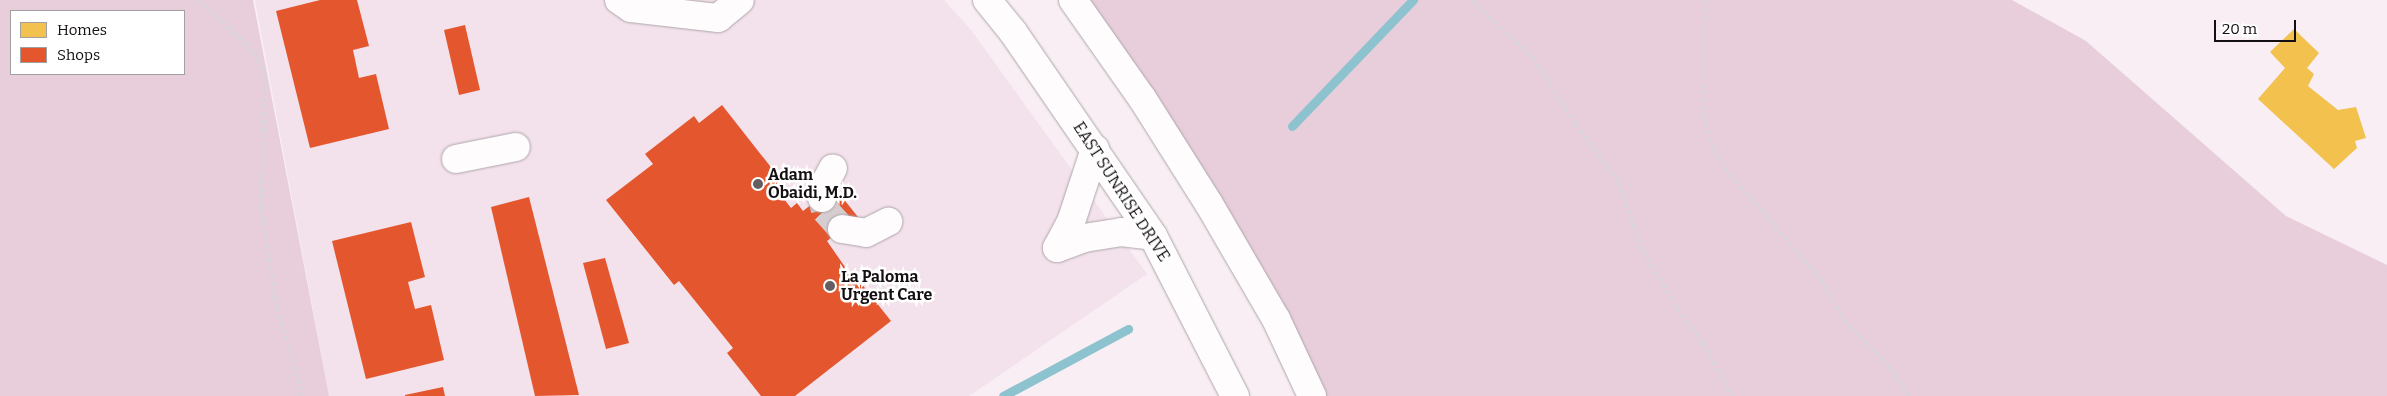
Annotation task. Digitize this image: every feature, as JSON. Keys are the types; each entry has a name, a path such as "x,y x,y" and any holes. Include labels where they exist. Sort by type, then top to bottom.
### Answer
{"main road":[{"path":"619,0 631,8 718,18 740,0"},
{"name":"EAST SUNRISE DRIVE","path":"986,0 1095,149 1153,236 1235,396"},
{"path":"1073,0 1142,98 1209,204 1276,319 1312,396"},
{"path":"456,159 516,147"},
{"path":"1095,149 1071,222 1058,248 1084,238 1121,232 1153,236"},
{"path":"822,198 823,187 834,168"},
{"path":"842,229 866,233 888,222"}],"path":[{"path":"198,0 245,42 258,58 264,74 261,206 277,308 300,384 300,396"},
{"path":"1471,0 1533,57 1562,104 1618,181 1643,251 1677,308 1702,341 1732,396"},
{"path":"1705,0 1704,115 1713,148 1730,174 1821,279 1844,320 1890,367 1909,396"}],"shaded area":[{"path":"0,0 253,0 329,396 0,396"},
{"path":"255,0 944,0 971,30 1147,274 969,396 329,396"},
{"path":"1073,0 2012,0 2086,41 2286,216 2387,265 2387,396 1312,396"}],"building: Homes":[{"path":"2294,29 2319,53 2307,68 2314,74 2308,86 2338,110 2356,107 2366,138 2355,141 2357,148 2334,169 2258,99 2285,68 2270,52"}],"building: Shops":[{"path":"320,0 357,0 369,46 353,50 359,78 376,74 389,129 310,148 276,11"},
{"path":"465,25 480,90 459,95 444,30"},
{"path":"722,105 781,180 774,186 791,208 797,203 803,211 834,187 858,217 827,241 854,280 857,278 891,321 795,396 761,396 727,353 733,348 679,281 674,285 606,200 653,164 645,154 694,116 699,123"},
{"path":"529,197 579,395 535,396 491,207"},
{"path":"411,222 425,277 408,282 415,309 431,305 444,360 366,379 332,241"},
{"path":"605,258 629,343 606,349 583,263"},
{"path":"443,387 445,396 405,396 405,395"}],"waterway":[{"path":"1292,126 1413,0"},
{"path":"1003,396 1128,329"}],"tunnel":[{"path":"822,198 825,210 842,229"}],"place":[{"name":"Adam Obaidi, M.D.","path":"758,184"},
{"name":"La Paloma Urgent Care","path":"830,286"}]}
